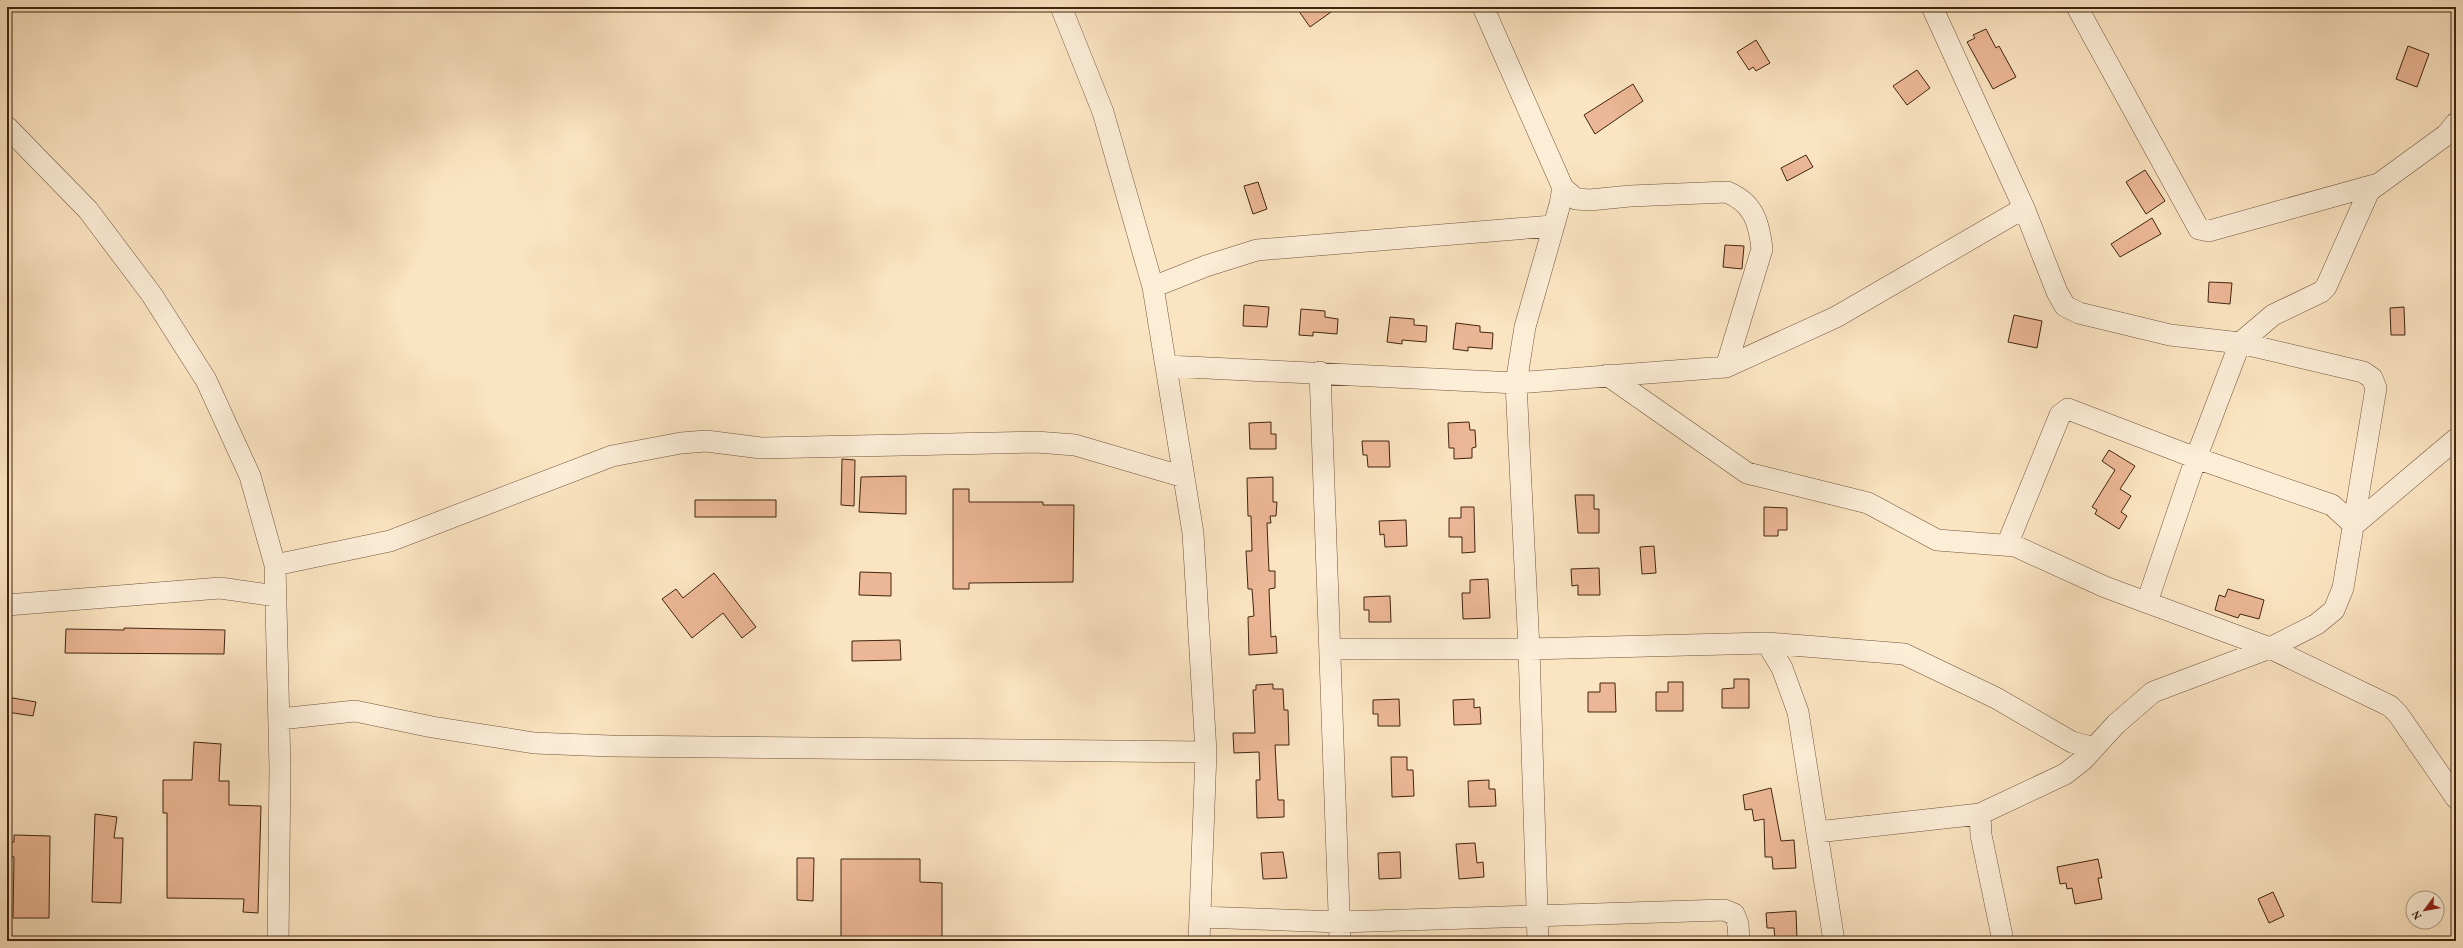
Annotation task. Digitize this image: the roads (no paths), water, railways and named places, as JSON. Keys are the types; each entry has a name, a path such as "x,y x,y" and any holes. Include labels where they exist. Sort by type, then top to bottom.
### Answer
{"street":[{"path":"1061,7 1103,112 1153,287 1193,533 1206,752 1199,941"},
{"path":"1483,7 1562,188 1576,199 1590,200 1630,196 1727,192 1741,198 1749,205 1760,231 1762,249 1726,367"},
{"path":"1817,832 1980,814 2065,774 2094,748 2116,724 2153,692 2270,648 2317,624 2334,610 2343,588 2376,388 2372,378 2363,372 2240,343 2170,335 2079,314 2065,306 2057,292 2024,208 1932,7"},
{"path":"2077,7 2198,229 2209,231 2374,185"},
{"path":"2147,602 2196,458 2240,343 2273,314 2321,292 2326,287 2369,191 2374,185 2446,135 2456,123"},
{"path":"7,127 88,210 152,296 206,380 250,476 275,565 280,718 278,941"},
{"path":"1538,941 1536,916 1529,649 1516,383 1525,327 1552,226 1560,204 1562,188"},
{"path":"1167,366 1320,372 1516,383 1726,367 1836,317 2024,208"},
{"path":"1153,287 1206,266 1257,250 1552,226"},
{"path":"1320,372 1331,649 1339,931"},
{"path":"1607,375 1747,473 1868,503 1937,540 2007,545 2147,602 2270,648 2390,706 2398,714 2456,798"},
{"path":"2007,545 2063,411 2068,409 2196,458 2332,505 2354,525"},
{"path":"2354,525 2456,439"},
{"path":"275,565 390,541 612,456 681,443 706,441 761,448 1036,442 1075,445 1184,476"},
{"path":"7,605 220,588 276,596"},
{"path":"1331,649 1529,649 1767,643 1904,654 1996,698 2072,742 2094,748"},
{"path":"1767,643 1782,668 1798,712 1834,941"},
{"path":"280,718 355,711 432,727 534,743 610,746 1206,752"},
{"path":"1980,814 1981,835 2003,941"},
{"path":"1200,917 1339,931 1536,916 1724,910 1734,914 1738,924 1739,941"}]}
